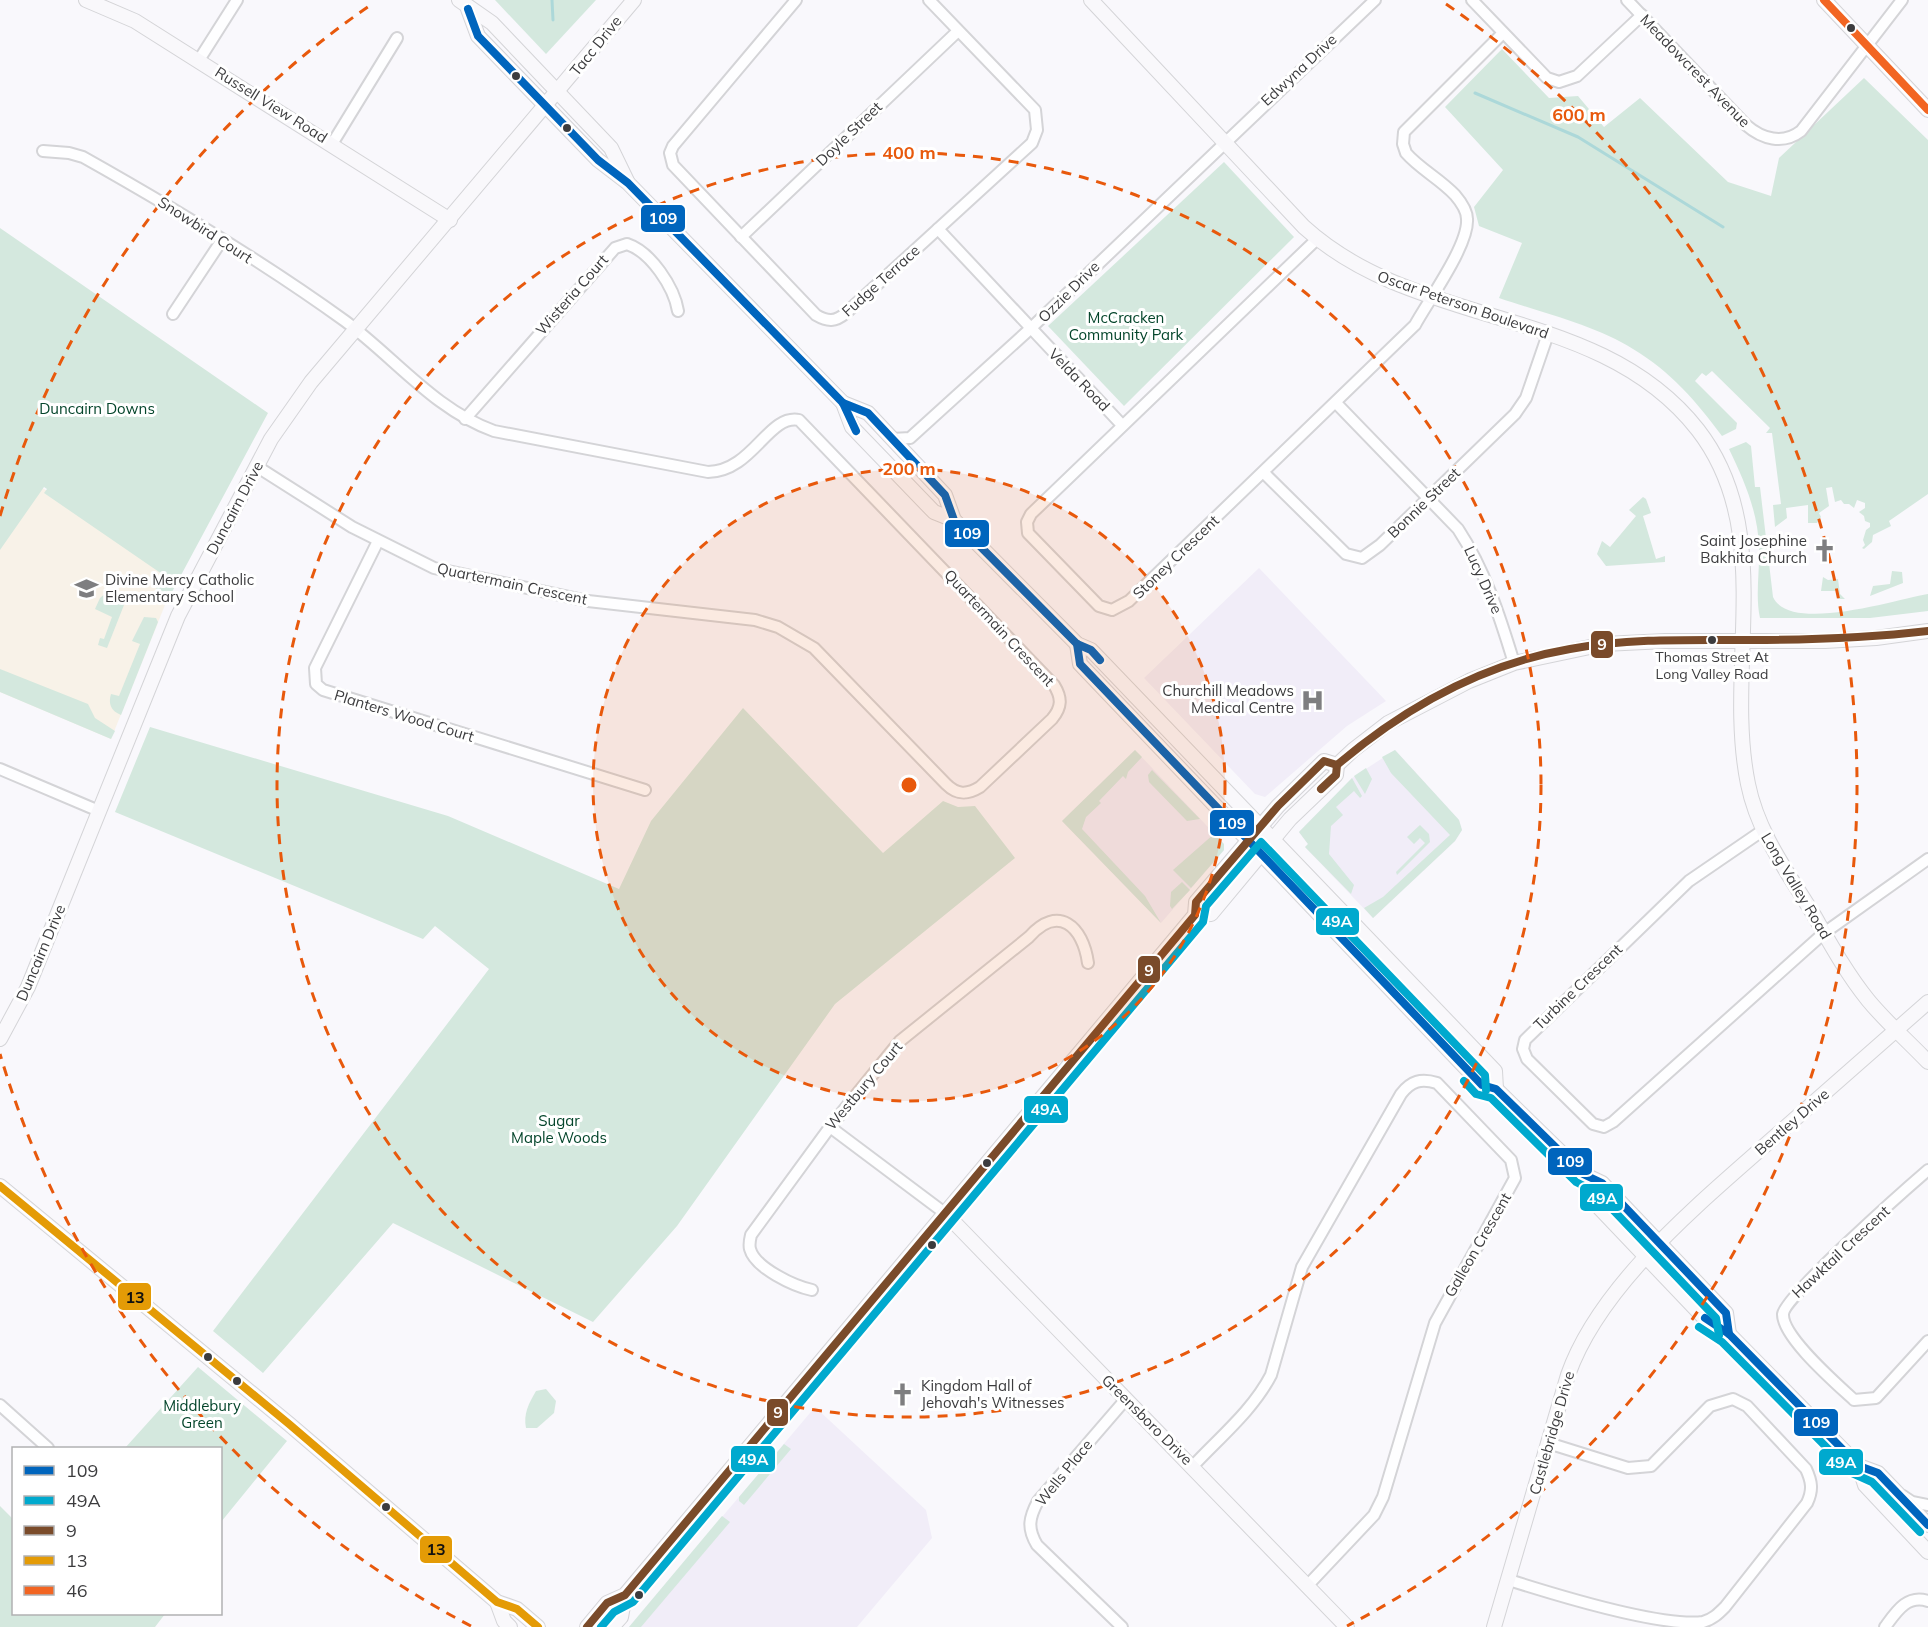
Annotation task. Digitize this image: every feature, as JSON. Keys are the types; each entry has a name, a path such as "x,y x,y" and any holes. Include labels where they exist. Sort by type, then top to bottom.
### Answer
{"street":[{"name":"Russell View Road","path":"86,0 125,15 450,220"},
{"path":"199,60 237,0"},
{"name":"Tacc Drive","path":"546,106 634,0"},
{"name":"Fudge Terrace","path":"796,0 673,146 670,153 672,165 816,315 826,321 837,320 846,313 1032,143 1037,130 1035,110 929,0"},
{"name":"Oscar Peterson Boulevard","path":"1091,0 1317,239 1351,263 1378,277 1432,297 1601,353 1648,380 1682,412 1709,447 1725,476 1739,520 1743,588 1742,641"},
{"name":"Edwyna Drive","path":"1224,141 1375,0"},
{"path":"1472,0 1548,78 1566,82 1577,76 1642,15"},
{"name":"Meadowcrest Avenue","path":"1627,0 1746,125 1758,134 1778,140 1790,138 1801,130 1902,0"},
{"path":"1824,0 1865,46 1928,110"},
{"path":"464,4 492,23 611,148 628,183"},
{"path":"464,4 478,36 598,160 628,183 843,403 852,427 934,512 954,520 1077,644 1091,650 1495,1071 1496,1089"},
{"name":"Doyle Street","path":"741,237 958,31"},
{"name":"Stoney Crescent","path":"1317,239 1036,507 1027,528 1032,539 1092,601 1105,609 1121,607 1129,601 1264,473 1405,336 1432,297 1466,232 1466,213 1456,196 1438,178 1406,153 1403,144 1404,132 1503,33"},
{"path":"332,144 397,38"},
{"name":"Duncairn Drive","path":"0,1038 28,987 178,616 256,466 290,409 310,382 357,330 546,106"},
{"name":"Ozzie Drive","path":"910,438 1030,329 1224,141"},
{"name":"Snowbird Court","path":"43,152 69,153 83,157 176,209 357,330"},
{"name":"Velda Road","path":"938,229 1122,424"},
{"path":"173,314 222,240"},
{"name":"Wisteria Court","path":"465,419 615,248 627,244 639,251 664,277 672,289 678,311"},
{"name":"Quartermain Crescent","path":"256,466 378,541 416,560 451,573 588,601 755,620 798,636 822,655 946,784 958,793 970,792 980,787 1057,713 1061,699 1054,685 799,420 791,418 776,426 733,467 708,472 494,431 465,419 444,405 357,330"},
{"name":"Bonnie Street","path":"1264,473 1346,554 1354,558 1362,558 1371,553 1515,414 1526,398 1548,334"},
{"path":"843,403 868,413 945,495 954,520"},
{"name":"Lucy Drive","path":"1336,403 1458,529 1474,554 1500,617 1514,663"},
{"path":"892,439 910,438 912,460"},
{"name":"Planters Wood Court","path":"378,541 315,668 316,684 323,690 645,790"},
{"path":"1195,915 1211,914 1290,819 1336,775 1337,765 1397,718 1460,685 1514,663 1604,644 1866,639 1928,631"},
{"name":"Long Valley Road","path":"1742,641 1742,751 1748,786 1762,831 1868,1000 1928,1062"},
{"path":"1077,644 1080,664 1482,1085 1496,1089 1583,1174 1602,1184 1726,1313 1729,1334"},
{"path":"587,1627 607,1603 625,1595 946,1214 1195,915 1196,902 1260,826 1324,761 1337,765"},
{"path":"0,769 99,812"},
{"name":"Turbine Crescent","path":"1762,831 1689,881 1537,1026 1524,1044 1527,1059 1586,1119 1600,1127 1608,1126 1824,933"},
{"path":"1824,933 1928,859"},
{"name":"Westbury Court","path":"812,1290 794,1286 755,1259 749,1248 756,1226 830,1127 900,1041 1029,937 1039,925 1052,920 1066,922 1078,933 1084,944 1088,963"},
{"name":"Bentley Drive","path":"1647,1258 1707,1197 1928,1002"},
{"name":"Galleon Crescent","path":"1193,1466 1265,1387 1271,1375 1302,1267 1401,1094 1413,1082 1420,1080 1437,1083 1511,1160 1515,1178 1435,1323 1379,1506 1369,1521 1308,1585"},
{"path":"830,1127 946,1214"},
{"name":"Hawktail Crescent","path":"1928,1170 1797,1292 1785,1304 1783,1315 1788,1332 1854,1401 1876,1398 1928,1341"},
{"path":"1583,1174 1589,1197 1709,1323 1729,1334 1859,1466 1878,1473 1928,1525"},
{"path":"0,1186 289,1424 497,1602 518,1609 538,1627"},
{"name":"Greensboro Drive","path":"946,1214 1347,1627"},
{"name":"Castlebridge Drive","path":"1494,1627 1576,1350 1590,1328 1647,1258"},
{"name":"Wells Place","path":"1122,1627 1037,1545 1029,1532 1030,1518 1038,1501 1126,1398"},
{"path":"1509,1580 1640,1618 1700,1623 1716,1617 1725,1607 1812,1492 1812,1481 1806,1468 1747,1406 1733,1399 1710,1406 1660,1459 1652,1466 1640,1469 1628,1468 1548,1443"},
{"path":"0,1405 46,1447"},
{"path":"1859,1466 1864,1485 1928,1552"},
{"path":"1893,1489 1912,1502 1928,1505"},
{"path":"612,1627 621,1617 625,1595"},
{"path":"1885,1627 1901,1606 1911,1601 1928,1601"},
{"path":"497,1602 504,1621 510,1627"}],"shaded area":[{"name":"Divine Mercy Catholic Elementary School","path":"0,462 181,573 165,605 111,739 0,692"},
{"path":"1259,568 1386,701 1347,726 1265,797 1255,794 1144,678"},
{"path":"1135,750 1224,844 1224,850 1161,923 1062,821"},
{"path":"1395,750 1459,820 1462,830 1455,841 1373,918 1305,847 1308,844 1299,832 1352,778"},
{"path":"815,1407 926,1510 932,1538 857,1627 629,1627"}],"green space":[{"path":"495,0 596,0 546,54"},
{"path":"1502,49 1549,98 1578,96 1604,127 1640,98 1728,182 1771,196 1779,158 1864,78 1928,140 1928,494 1889,521 1891,526 1873,535 1872,542 1864,549 1862,548 1865,545 1863,540 1870,523 1865,521 1864,516 1859,512 1865,508 1865,503 1857,500 1854,508 1849,504 1844,504 1841,500 1835,502 1832,487 1826,488 1829,506 1819,513 1821,517 1817,523 1808,523 1808,505 1786,508 1787,518 1775,527 1773,505 1781,504 1772,433 1766,433 1770,428 1712,371 1706,376 1702,373 1695,381 1737,423 1736,429 1722,436 1703,411 1671,377 1633,349 1586,326 1499,298 1522,243 1479,226 1474,207 1503,170 1445,107"},
{"name":"McCracken Community Park","path":"1224,162 1294,237 1124,406 1048,326"},
{"name":"Duncairn Downs","path":"0,228 268,413 165,605 156,600 154,595 162,574 44,493 47,489 44,487 0,550"},
{"path":"1746,442 1751,446 1755,487 1760,487 1773,597 1783,608 1800,613 1821,614 1870,607 1928,594 1928,611 1870,618 1760,618 1759,547 1756,521 1745,484 1729,449"},
{"path":"1643,497 1651,513 1643,516 1656,559 1665,556 1665,562 1606,566 1597,554 1602,541 1610,547 1636,516 1629,510"},
{"path":"1892,571 1902,572 1903,583 1870,596 1873,586 1890,584"},
{"path":"1823,577 1828,580 1838,579 1840,594 1845,599 1838,599 1837,591 1821,591"},
{"path":"106,593 116,594 124,605 107,648 98,645 100,638 104,639 112,617 95,609 100,598"},
{"path":"144,617 156,618 158,622 121,715 111,707 111,694 119,696 140,644 132,641"},
{"path":"0,669 88,704 95,718 115,731 111,739 0,692"},
{"name":"Sugar Maple Woods","path":"743,708 883,853 943,801 958,807 975,806 1015,858 835,1004 677,1226 593,1322 393,1223 263,1373 213,1331 489,969 435,926 423,939 115,812 150,727 448,816 619,889 651,821"},
{"path":"1135,750 1142,757 1128,772 1126,779 1123,776 1099,801 1101,803 1086,817 1082,829 1145,896 1161,923 1062,821"},
{"path":"1395,750 1459,820 1462,830 1455,841 1373,918 1364,908 1383,897 1450,835 1391,773 1382,757"},
{"path":"1366,768 1372,779 1365,794 1354,776"},
{"path":"1152,770 1200,819 1187,821 1149,782 1148,775"},
{"path":"1352,778 1362,796 1360,798 1354,791 1336,807 1343,815 1331,826 1329,854 1354,885 1351,894 1305,847 1308,844 1299,832"},
{"path":"1420,825 1429,834 1430,842 1397,875 1396,872 1425,843 1420,838 1414,844 1407,837"},
{"path":"1214,834 1224,844 1224,850 1191,888 1173,870"},
{"path":"1182,882 1190,890 1172,909 1170,906 1171,892"},
{"name":"Middlebury Green","path":"198,1367 287,1441 222,1521 222,1447 126,1447"},
{"path":"546,1389 556,1401 554,1413 537,1428 526,1428 526,1413 531,1400 536,1391"},
{"path":"784,1444 791,1449 744,1505 739,1501 739,1497"},
{"path":"0,1506 12,1518 12,1615 164,1615 155,1627 0,1627"},
{"path":"722,1516 730,1522 641,1627 629,1627"}],"waterway":[{"path":"552,0 553,20"},
{"path":"1475,93 1578,137 1723,227"}],"transit line":[{"name":"46","path":"1824,0 1928,110"},
{"name":"109","path":"468,9 478,36 598,160 628,183 843,403 856,431"},
{"name":"109","path":"843,403 868,413 945,495 954,520 1077,644 1091,650 1100,660"},
{"name":"9","path":"1321,789 1336,775 1337,765 1389,725 1417,707 1475,677 1537,656 1592,645 1637,641 1817,639 1928,631"},
{"name":"109","path":"1077,644 1080,664 1482,1085 1496,1089 1583,1174 1602,1183 1726,1313 1729,1334"},
{"name":"9","path":"587,1627 607,1603 625,1595 1195,915 1196,902 1278,806 1324,761 1337,765"},
{"name":"49A","path":"601,1627 614,1612 633,1602 1203,922 1206,906 1261,842 1485,1075 1486,1090"},
{"name":"49A","path":"1464,1081 1476,1094 1491,1098 1576,1182 1596,1192 1716,1318 1719,1335"},
{"name":"13","path":"0,1186 289,1424 497,1602 517,1609 538,1627"},
{"name":"109","path":"1705,1318 1729,1334 1859,1466 1878,1473 1928,1525"},
{"name":"49A","path":"1699,1327 1722,1342 1852,1473 1872,1482 1920,1532"}],"place":[{"name":"Saint Josephine Bakhita Church","path":"1825,550"},
{"name":"Divine Mercy Catholic Elementary School","path":"87,589"},
{"name":"Thomas Street At Long Valley Road","path":"1712,640"},
{"name":"Churchill Meadows Medical Centre","path":"1312,700"},
{"name":"Kingdom Hall of Jehovah's Witnesses","path":"903,1395"}]}
